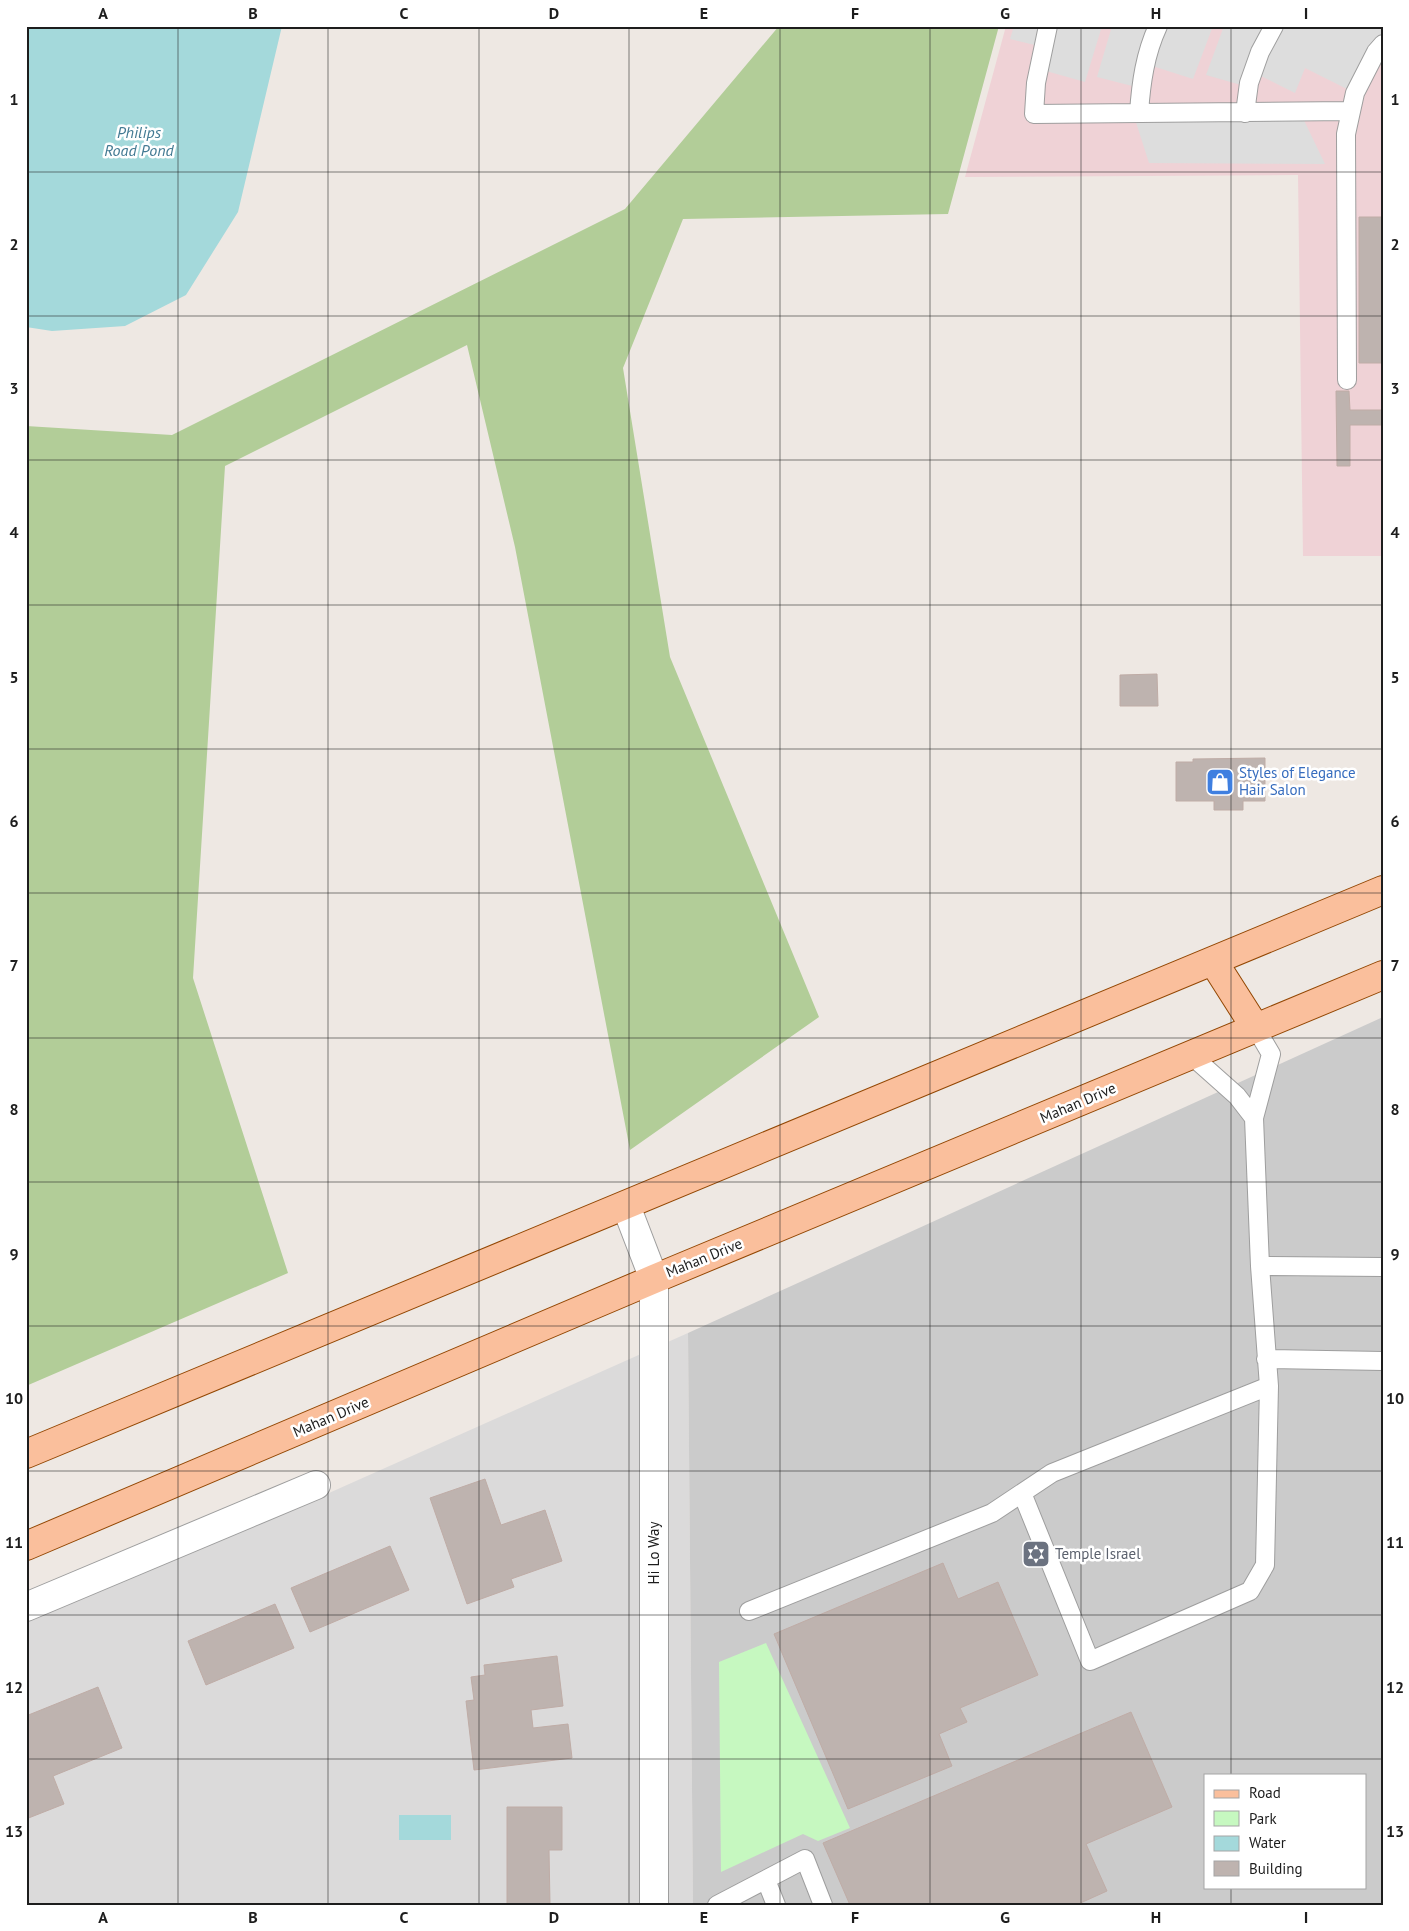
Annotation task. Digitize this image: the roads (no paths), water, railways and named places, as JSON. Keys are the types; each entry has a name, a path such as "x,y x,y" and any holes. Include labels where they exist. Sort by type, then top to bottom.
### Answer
{"main road":[{"path":"26,1454 1383,890"},
{"path":"1212,961 1255,1027"},
{"name":"Mahan Drive","path":"26,1546 654,1279 1383,975"}],"street":[{"name":"Hi Lo Way","path":"626,1206 654,1279 654,1905"},
{"path":"26,1607 316,1485"}],"lane":[{"path":"1048,26 1036,83 1034,114 1350,112"},
{"path":"1139,113 1141,82 1151,42 1158,26"},
{"path":"1245,113 1249,83 1260,52 1274,26"},
{"path":"1347,380 1346,134 1355,93 1376,52 1383,44"},
{"path":"1022,1493 1090,1661 1250,1591 1265,1565 1269,1386 1260,1266 1254,1118 1271,1054 1255,1027"},
{"path":"1192,1056 1237,1096 1254,1118"},
{"path":"1260,1266 1383,1266"},
{"path":"1266,1359 1383,1361"},
{"path":"749,1611 992,1513 1052,1473 1269,1386"},
{"path":"718,1905 805,1859 823,1905"},
{"path":"766,1880 776,1905"}],"water":[{"name":"Philips Road Pond","path":"26,26 282,26 238,212 186,295 125,326 52,331 26,327"},
{"path":"399,1815 451,1815 451,1840 399,1840"}],"place":[{"name":"Styles of Elegance Hair Salon","path":"1220,782"},
{"name":"Temple Israel","path":"1036,1554"}]}
